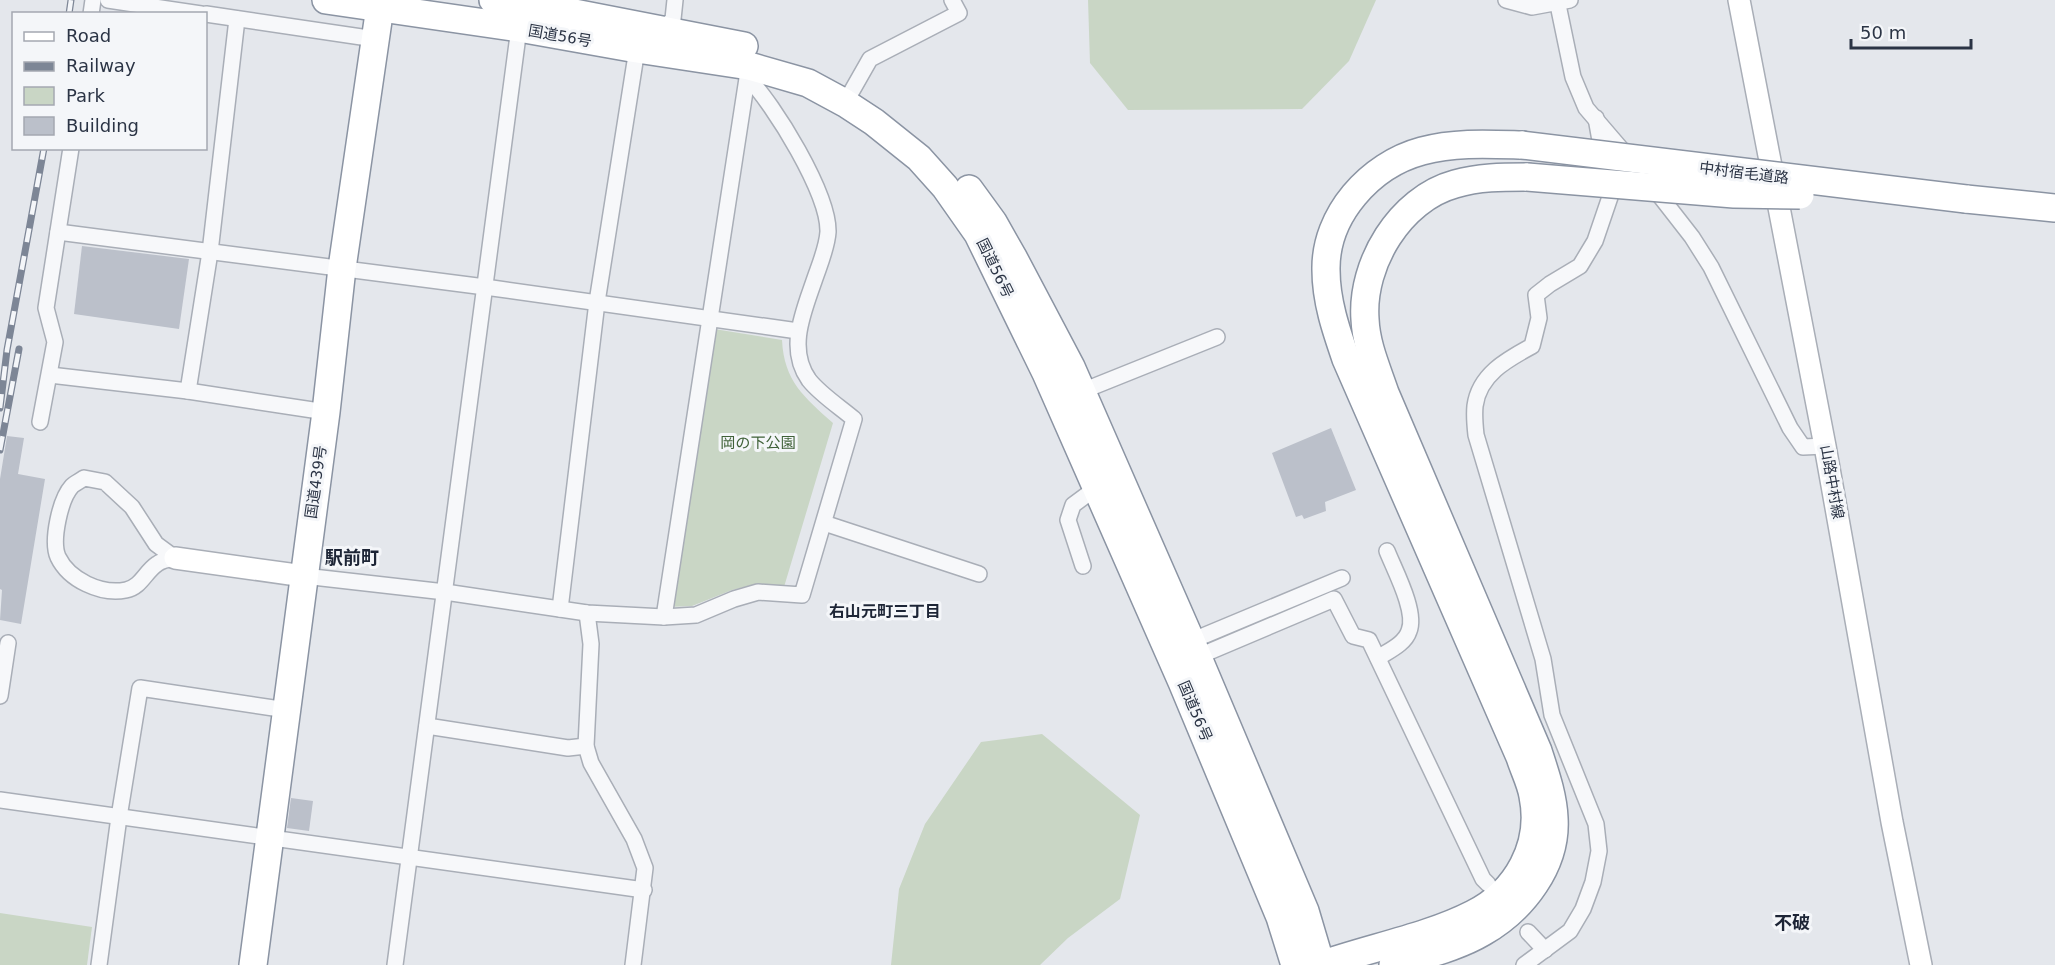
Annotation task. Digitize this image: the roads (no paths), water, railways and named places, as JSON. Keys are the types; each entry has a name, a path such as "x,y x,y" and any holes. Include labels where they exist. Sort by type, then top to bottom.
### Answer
{"highway":[{"name":"国道56号","path":"326,0 380,4 637,49 808,83 884,106 931,146 958,174 993,222 1071,367 1070,397 1096,488 1187,652 1295,965"},
{"name":"国道56号","path":"493,0 523,3 748,47 813,67 849,95"},
{"name":"国道439号","path":"253,965 326,412 342,268 380,4"},
{"name":"中村宿毛道路","path":"1321,965 1450,924 1474,914 1499,896 1520,872 1529,856 1535,832 1533,796 1520,757 1347,359 1332,319 1325,269 1329,245 1339,216 1357,190 1397,161 1422,151 1475,144 1522,145 2055,208"},
{"name":"中村宿毛道路","path":"1393,965 1456,944 1483,932 1520,903 1544,870 1553,842 1555,819 1552,797 1538,751 1385,393 1372,356 1365,317 1368,288 1386,237 1403,217 1427,197 1453,184 1486,177 1527,177 1734,194 1966,199"},
{"name":"国道56号","path":"1070,397 1305,911 1321,965"}],"main road":[{"name":"山路中村線","path":"1739,0 1825,446 1892,822 1921,965"},
{"path":"175,558 304,576"}],"street":[{"path":"108,0 189,12"},
{"path":"560,609 597,302 637,49 674,19 675,0"},
{"path":"849,95 870,59 959,13 952,0"},
{"path":"1506,0 1532,7 1561,1 1574,77 1586,108 1674,214 1711,267 1790,428 1803,447 1825,446"},
{"path":"207,15 375,39"},
{"path":"188,391 210,252 237,19"},
{"path":"395,965 519,28"},
{"path":"664,617 748,71"},
{"path":"304,576 445,592 587,613 664,617 696,615 758,592 802,595 854,418 825,396 810,380 798,357 798,331 828,232 824,202 808,168 748,71"},
{"path":"1524,965 1570,931 1583,909 1593,882 1599,851 1596,824 1552,715 1543,659 1476,435 1475,406 1482,384 1504,361 1532,346 1539,318 1536,295 1580,266 1594,242 1610,197 1596,118"},
{"path":"40,422 55,342 46,308 71,150"},
{"path":"58,232 485,287 798,331"},
{"path":"1070,397 1217,336"},
{"path":"50,375 188,391 326,412"},
{"path":"84,478 105,482 132,507 156,544 175,558 159,562 141,582 126,590 103,590 80,580 57,555 54,539 63,501 72,486 84,478"},
{"path":"1083,566 1068,520 1073,505 1096,488"},
{"path":"824,523 979,574"},
{"path":"1378,658 1403,640 1409,632 1412,616 1387,551"},
{"path":"1187,652 1342,578"},
{"path":"1187,652 1334,599 1353,636 1369,640 1483,879 1488,884"},
{"path":"587,613 591,644 586,746 591,763 634,839 645,868 633,965"},
{"path":"0,696 8,644"},
{"path":"99,965 119,817 140,688 287,710"},
{"path":"427,726 568,748 586,746"},
{"path":"0,800 644,890"},
{"path":"1528,932 1545,950"}],"railway":[{"path":"69,12 71,0"},
{"path":"0,408 7,350 44,150"},
{"path":"0,450 19,349"}],"district":[{"name":"駅前町","path":"352,557"},
{"name":"右山元町三丁目","path":"885,611"},
{"name":"不破","path":"1792,922"}],"park label":[{"name":"岡の下公園","path":"758,443"}]}
